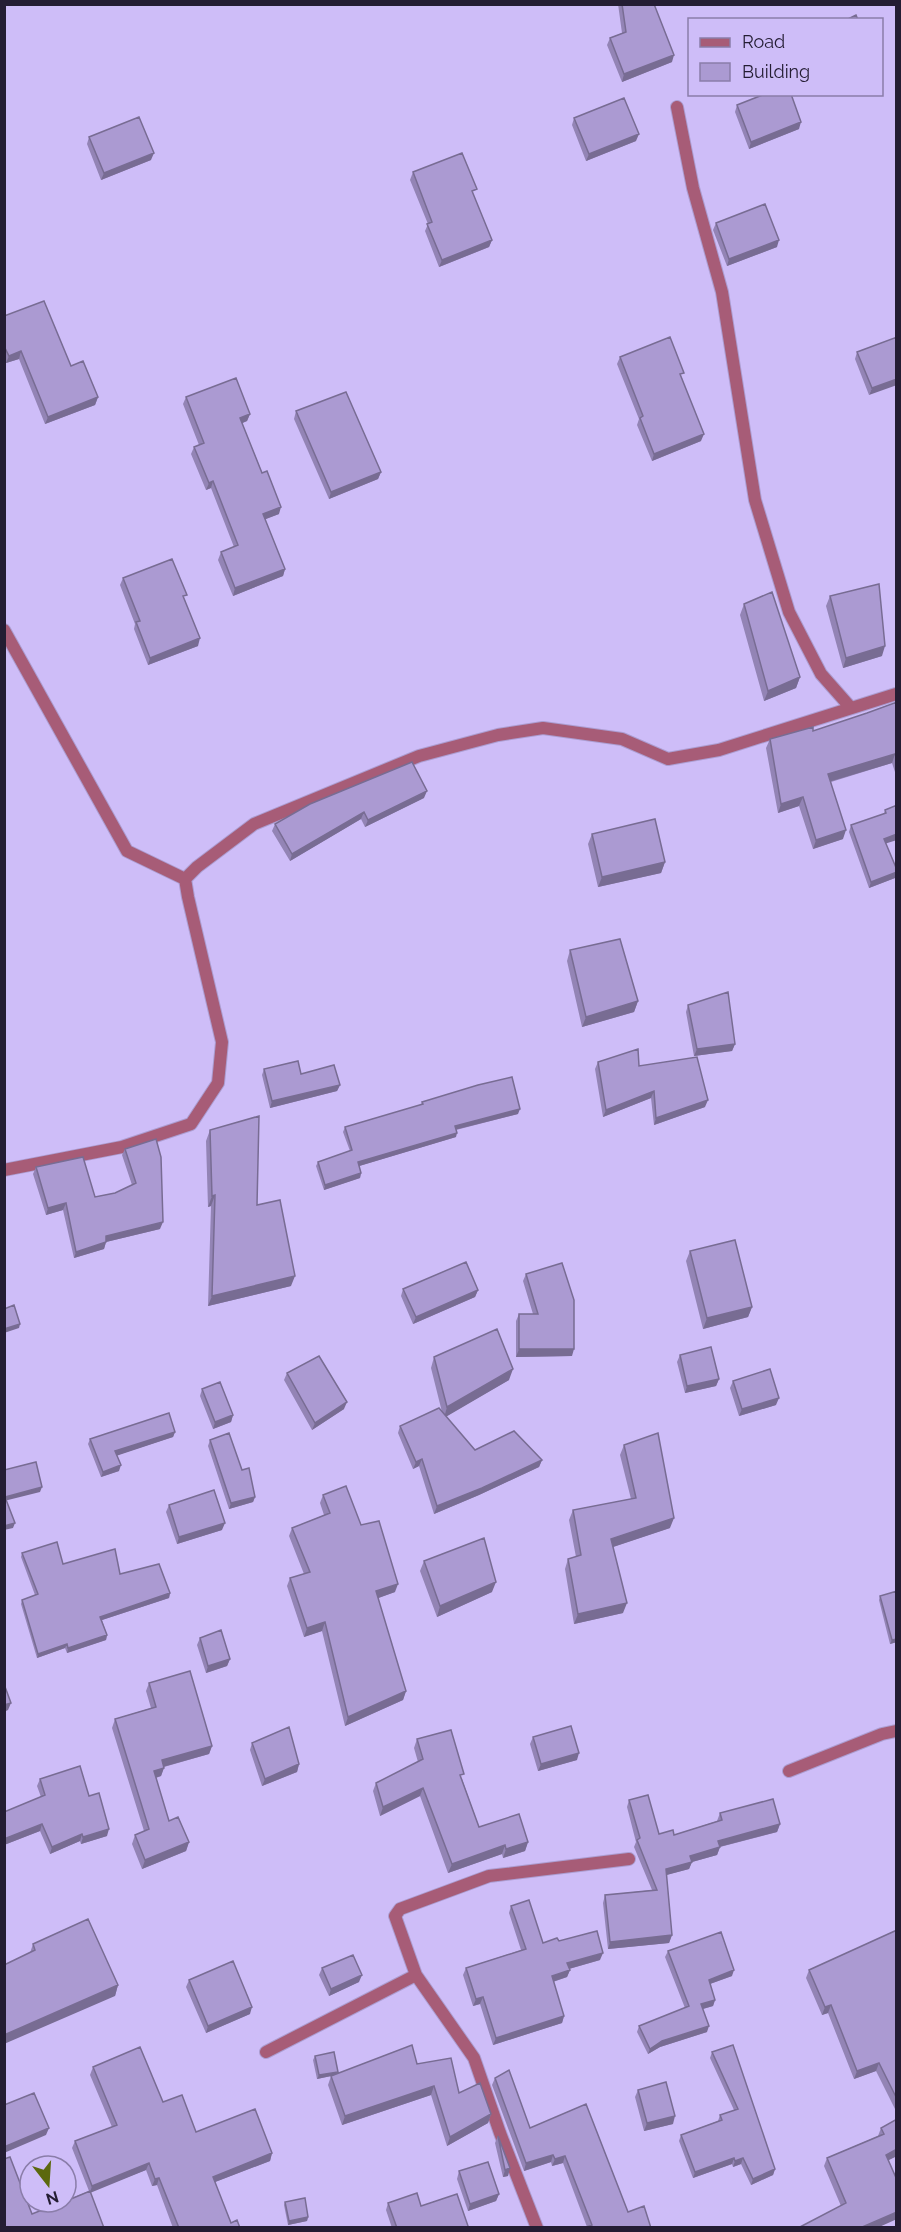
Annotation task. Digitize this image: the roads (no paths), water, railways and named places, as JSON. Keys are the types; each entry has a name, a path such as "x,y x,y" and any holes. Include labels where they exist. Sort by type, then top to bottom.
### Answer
{"street":[{"path":"677,106 693,188 722,292 755,500 789,612 821,674 851,708"},
{"path":"4,630 127,851 185,879"},
{"path":"185,879 197,867 254,824 419,756 498,735 543,728 622,739 668,759 719,750 897,694"},
{"path":"4,1170 122,1147 191,1124 218,1083 222,1042 185,879"},
{"path":"789,1771 882,1734 897,1731"},
{"path":"537,2228 474,2058 416,1975 394,1916 400,1909 489,1876 629,1859"},
{"path":"266,2052 416,1975"}]}
